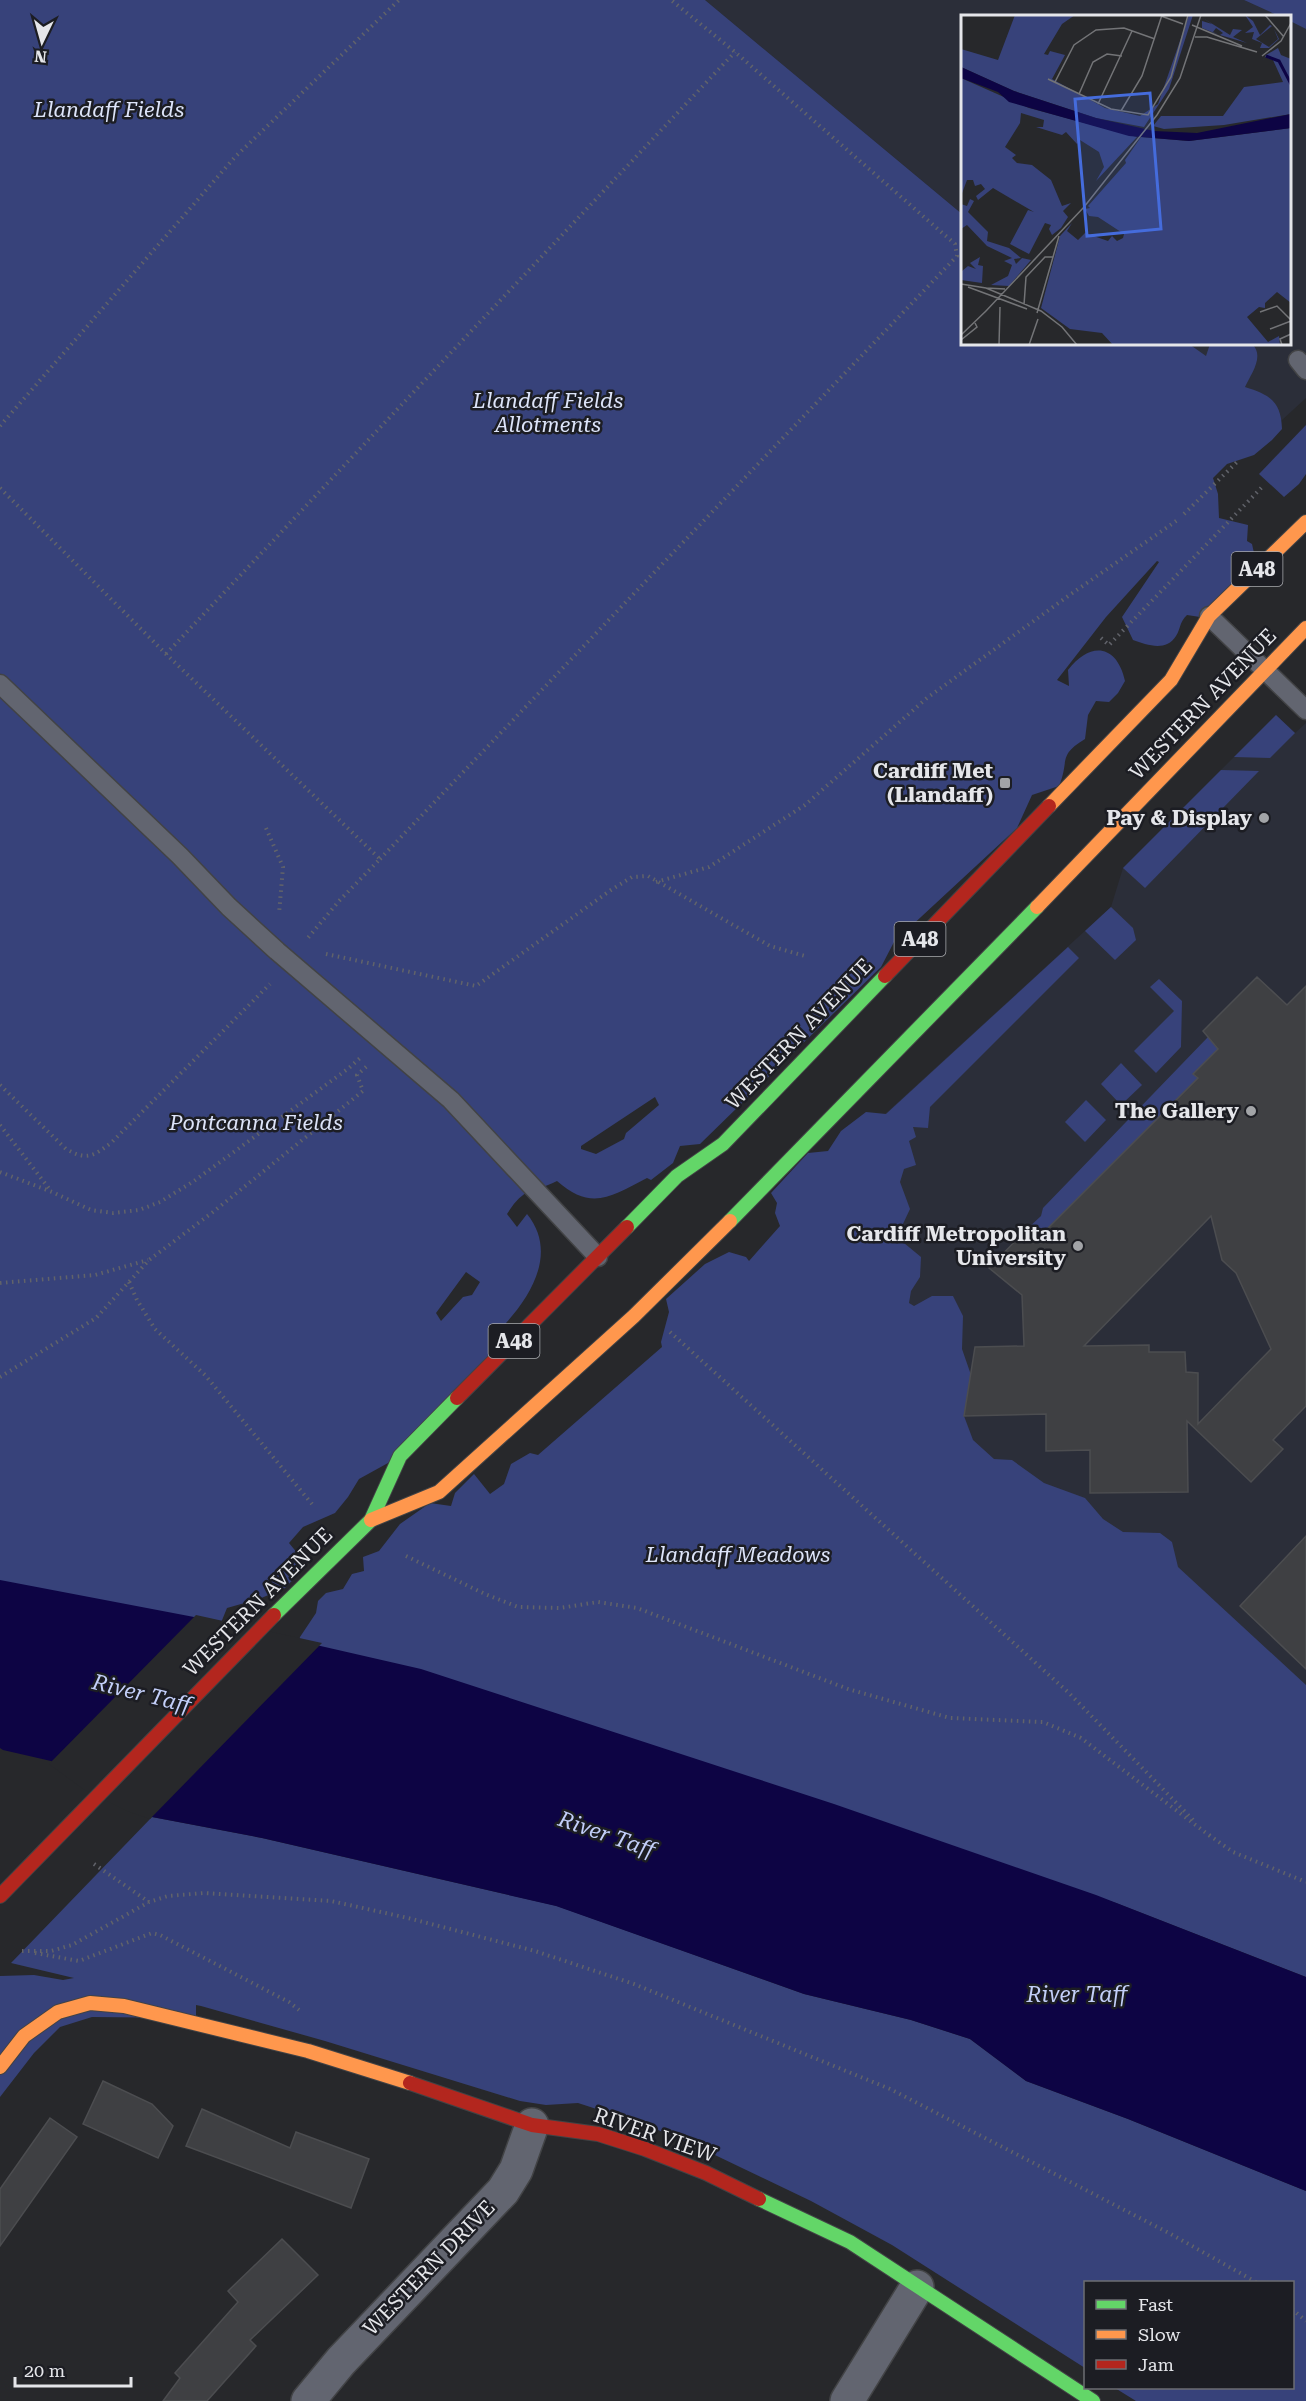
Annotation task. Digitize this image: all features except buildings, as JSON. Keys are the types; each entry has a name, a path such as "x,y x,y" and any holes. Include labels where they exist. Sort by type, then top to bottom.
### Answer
{"main road":[{"name":"WESTERN AVENUE","path":"0,1896 278,1611 371,1520 400,1456 677,1176 723,1144 1171,680 1209,616 1306,522"},
{"name":"WESTERN AVENUE","path":"371,1520 439,1492 634,1316 787,1165 1306,628"},
{"name":"RIVER VIEW","path":"0,2067 24,2036 58,2012 90,2003 124,2006 308,2051 452,2096 532,2125 598,2134 645,2149 706,2173 850,2242 1093,2401"}],"street":[{"name":"WESTERN DRIVE","path":"308,2401 341,2361 503,2191 516,2170 532,2125"},
{"path":"847,2401 917,2287"}],"lane":[{"path":"1209,616 1306,711"},
{"path":"0,684 180,856 229,907 469,1118 538,1195 598,1257"}],"path":[{"path":"0,426 235,157 399,0"},
{"path":"0,1085 66,1149 78,1156 94,1156 111,1143 280,974 339,901 957,256 955,244 672,0"},
{"path":"166,654 735,52"},
{"path":"1184,514 1238,461"},
{"path":"1101,638 1109,645 1264,485"},
{"path":"0,488 166,654 380,859"},
{"path":"656,882 709,867 805,805 927,698 1179,519"},
{"path":"266,828 283,867 279,919"},
{"path":"316,951 476,986 632,877 648,876 770,946 805,956"},
{"path":"0,1172 91,1210 113,1213 139,1210 160,1202 195,1181 384,1042"},
{"path":"0,1377 96,1318 149,1260 213,1212 363,1091 357,1075 384,1042"},
{"path":"0,1125 52,1192"},
{"path":"0,1284 95,1275 149,1260"},
{"path":"129,1282 136,1300 155,1329 205,1375 312,1504"},
{"path":"667,1329 1020,1648 1124,1748 1210,1836"},
{"path":"405,1556 518,1607 560,1608 598,1602 637,1608 848,1689 939,1715 950,1718 1043,1722 1081,1738 1233,1852 1306,1882"},
{"path":"94,1864 149,1902"},
{"path":"302,2012 279,1997 160,1935 152,1933 80,1961 22,1951 51,1951 72,1945 149,1902 168,1896 204,1893 331,1901 408,1918 535,1951 634,1984 890,2089 1159,2227 1253,2281"},
{"path":"1294,2310 1306,2321"}],"shaded area":[{"path":"705,0 1244,0 1277,15 961,15 961,213"},
{"path":"1291,22 1306,29 1306,398 1244,455 1120,345 1291,345"},
{"name":"Cardiff Metropolitan University","path":"1276,715 1295,733 1306,723 1306,1800 908,1433 874,1124 1111,907 1123,868"}],"green space":[{"path":"0,0 705,0 961,213 961,345 1190,345 1206,356 1210,345 1253,345 1256,349 1257,359 1245,387 1272,400 1279,412 1282,429 1254,455 1227,464 1213,478 1218,494 1219,518 1248,525 1247,541 1252,544 1256,562 1200,617 1187,615 1172,641 1156,646 1133,640 1122,617 1159,562 1157,561 1106,617 1057,680 1069,686 1068,670 1076,661 1085,654 1102,651 1116,660 1125,681 1109,702 1096,701 1088,715 1085,739 1067,754 1059,786 1032,795 1017,828 894,942 881,967 700,1144 680,1146 673,1163 651,1180 647,1178 612,1195 601,1198 580,1196 557,1181 529,1192 513,1205 507,1214 517,1227 527,1214 536,1228 541,1257 538,1271 525,1299 506,1323 510,1336 388,1463 359,1479 335,1513 303,1527 289,1543 298,1554 303,1569 285,1588 259,1599 227,1608 216,1635 0,1600","holes":["655,1097 659,1105 626,1133 624,1139 596,1154 581,1149 581,1146","466,1272 480,1282 472,1295 463,1297 441,1321 436,1313"]},
{"path":"1244,0 1306,0 1306,29 1291,22 1291,15 1277,15"},
{"path":"1306,425 1306,474 1299,484 1284,497 1259,474"},
{"path":"1276,715 1295,733 1270,758 1234,757"},
{"path":"1221,770 1259,771 1145,888 1123,868"},
{"path":"1111,907 1133,928 1136,940 1115,960 1085,931"},
{"name":"Llandaff Meadows","path":"1068,947 1079,958 930,1107 928,1128 913,1127 916,1137 909,1141 916,1165 904,1169 900,1182 910,1209 902,1226 904,1243 921,1257 920,1277 911,1291 909,1303 914,1306 932,1296 953,1296 963,1316 962,1349 971,1375 964,1416 973,1440 994,1459 1012,1460 1044,1483 1085,1498 1103,1519 1123,1532 1160,1533 1172,1542 1178,1567 1306,1685 1306,1977 1116,1903 295,1652 300,1637 316,1613 318,1601 326,1593 343,1589 352,1574 364,1571 363,1557 379,1551 400,1524 430,1503 451,1506 455,1493 474,1474 490,1494 504,1484 511,1464 530,1453 538,1455 662,1347 661,1342 669,1312 666,1299 705,1264 729,1252 746,1257 749,1261 780,1226 775,1213 777,1203 771,1193 808,1153 828,1151 841,1131 866,1112 886,1114"},
{"path":"1159,979 1182,1001 1181,1047 1156,1073 1134,1051 1174,1011 1150,987"},
{"path":"1208,1037 1220,1047 1198,1078 1063,1213 1053,1253 1027,1229 1041,1216 1043,1208"},
{"path":"1121,1063 1142,1085 1121,1105 1101,1084"},
{"path":"1086,1100 1106,1120 1085,1142 1065,1122"},
{"path":"152,1817 262,1838 557,1906 804,1994 911,2020 970,2039 1026,2081 1128,2119 1306,2191 1306,2401 1136,2401 1117,2389 1294,2389 1294,2281 1084,2281 1084,2367 892,2245 811,2201 694,2145 646,2125 578,2103 546,2105 520,2101 325,2041 201,2006 196,2005 196,2018 92,2017 60,2027 34,2053 0,2097 0,1976 34,1975 63,1980 74,1978 11,1963"}],"water":[{"name":"River Taff","path":"0,1580 194,1617 421,1669 834,1804 1096,1895 1306,1977 1306,2191 1128,2119 1026,2081 970,2039 911,2020 804,1994 556,1906 262,1838 152,1817 51,1761 3,1750 0,1748"}],"pier":[{"path":"196,1615 322,1643 150,1819 127,1811 83,1789 49,1764"}],"traffic: fast":[{"path":"730,1221 1037,907"},
{"path":"627,1227 677,1176 723,1144 885,976"},
{"path":"274,1615 371,1520 400,1456 457,1398"},
{"path":"759,2199 850,2242 1093,2401"}],"traffic: slow":[{"path":"1049,806 1171,680 1209,616 1306,522"},
{"path":"1037,907 1306,628"},
{"path":"371,1520 439,1492 634,1316 730,1221"},
{"path":"0,2067 24,2036 58,2012 90,2003 124,2006 308,2051 410,2083"}],"traffic: jam":[{"path":"885,976 1049,806"},
{"path":"457,1398 627,1227"},
{"path":"0,1896 274,1615"},
{"path":"410,2083 532,2125 598,2134 645,2149 706,2173 759,2199"}],"place":[{"name":"Cardiff Met (Llandaff)","path":"1005,783"},
{"name":"Pay & Display","path":"1264,818"},
{"name":"The Gallery","path":"1251,1111"},
{"name":"Cardiff Metropolitan University","path":"1078,1246"}],"park label":[{"name":"Llandaff Fields","path":"109,110"},
{"name":"Llandaff Fields Allotments","path":"548,413"},
{"name":"Pontcanna Fields","path":"256,1123"}]}
